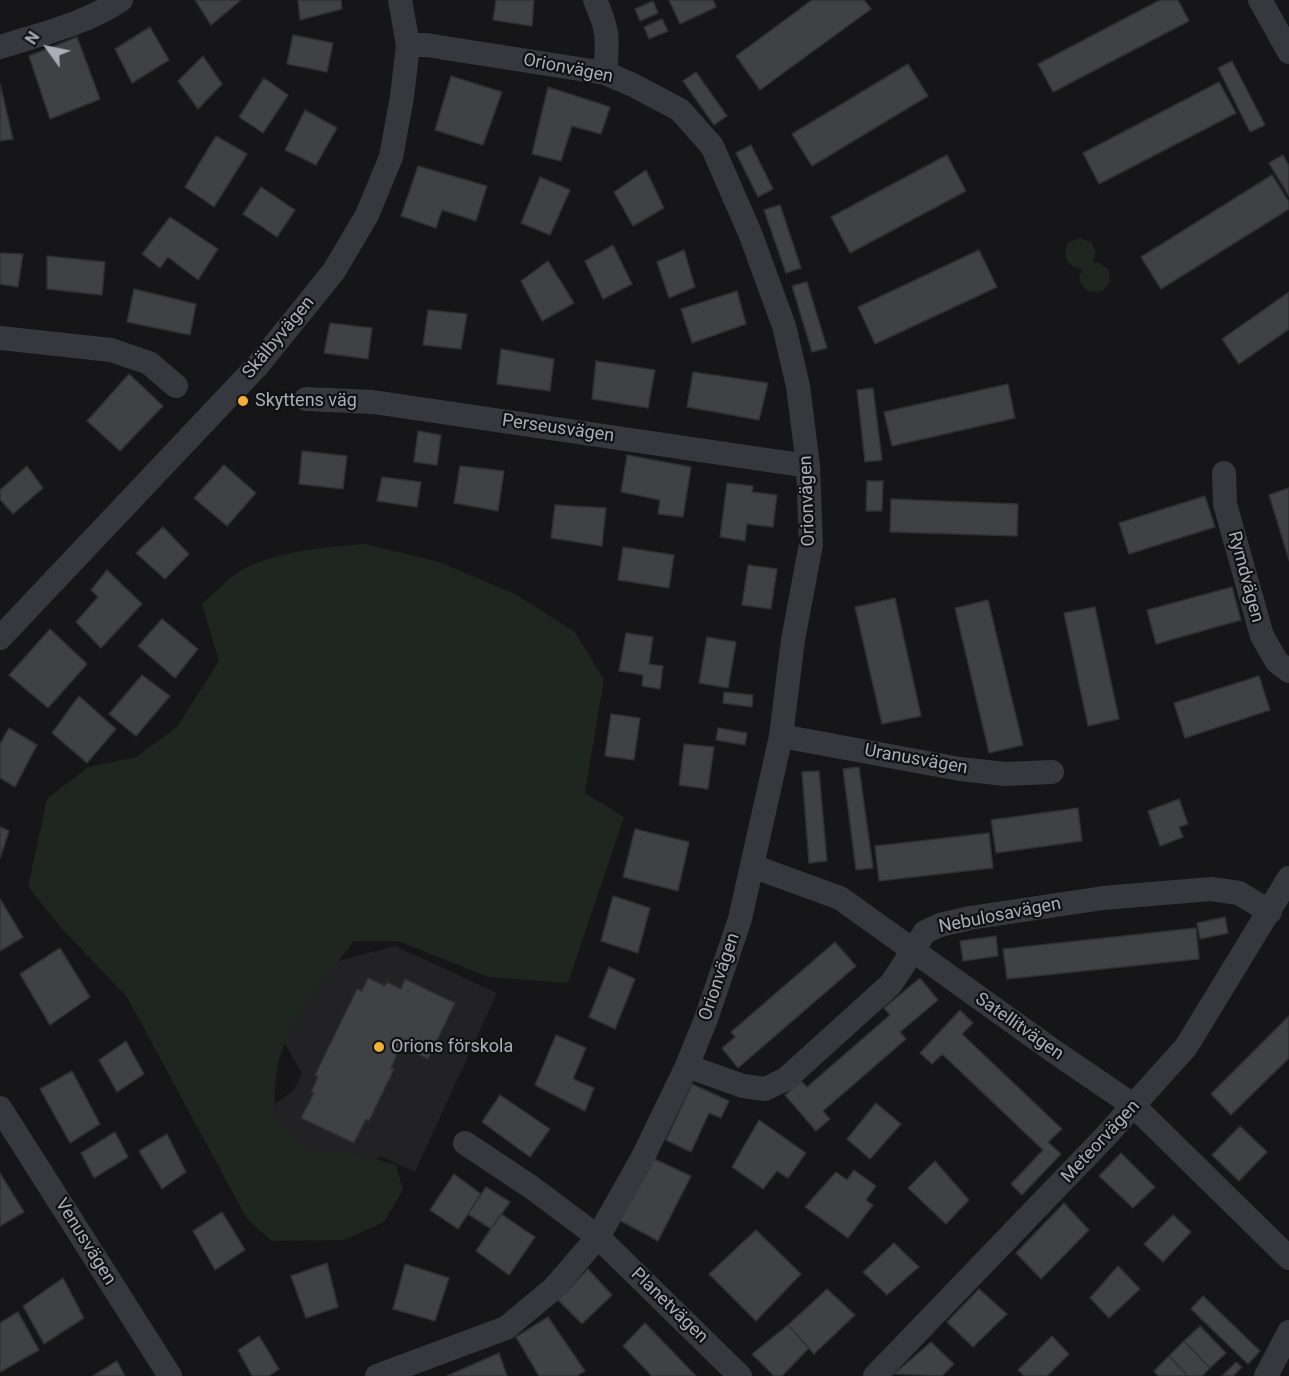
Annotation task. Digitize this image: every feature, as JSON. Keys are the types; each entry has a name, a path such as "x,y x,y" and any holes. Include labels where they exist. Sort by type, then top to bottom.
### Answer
{"street":[{"path":"0,47 102,12 122,0"},
{"name":"Skälbyvägen","path":"0,638 258,365 334,271 367,215 391,157 402,97 408,45 400,0"},
{"path":"595,0 606,24 608,38 605,73"},
{"path":"1260,0 1289,52"},
{"name":"Orionvägen","path":"377,1376 506,1328 553,1289 598,1237 643,1157 687,1066 706,1019 740,919 782,736 794,640 811,544 808,466 798,386 784,326 750,233 712,146 680,110 605,73 426,45 408,45"},
{"path":"0,338 111,350 149,363 176,386"},
{"name":"Perseusvägen","path":"306,399 373,402 808,466"},
{"name":"Rymdvägen","path":"1224,473 1225,504 1262,636 1277,662 1289,671"},
{"name":"Uranusvägen","path":"782,736 960,769 1005,774 1052,772"},
{"name":"Satellitvägen","path":"752,866 840,898 1134,1106 1289,1258"},
{"name":"Meteorvägen","path":"875,1376 1134,1106 1186,1047 1289,878"},
{"name":"Nebulosavägen","path":"687,1066 743,1086 765,1089 786,1079 891,984 925,932 940,925 970,918 1103,898 1211,889 1239,893 1270,912"},
{"name":"Venusvägen","path":"0,1108 170,1376"},
{"path":"465,1143 531,1187 598,1237"},
{"name":"Planetvägen","path":"598,1237 740,1376"},
{"path":"1266,1376 1289,1332"}],"shaded area":[{"path":"1079,238 1091,242 1096,252 1093,262 1100,263 1109,270 1110,282 1102,291 1091,291 1085,288 1079,279 1082,269 1073,266 1067,260 1068,243"},
{"path":"365,544 439,562 515,594 575,632 604,680 585,793 624,817 568,983 488,977 398,941 354,941 306,1005 286,1040 276,1076 274,1118 312,1153 356,1153 396,1165 403,1190 384,1222 344,1240 272,1241 247,1219 127,997 64,931 28,887 47,799 88,767 136,757 177,727 219,661 202,604 234,575 259,562 304,551"},
{"name":"Orions förskola","path":"395,946 497,993 415,1172 382,1157 282,1181 243,1127 294,1090 302,1073 272,1022 273,978"}],"building":[{"path":"195,0 241,0 211,25"},
{"path":"298,0 341,0 342,9 300,20"},
{"path":"496,0 534,0 532,26 493,20"},
{"path":"669,0 713,0 716,7 680,24"},
{"path":"812,0 864,0 871,9 760,90 736,56"},
{"path":"1160,0 1178,0 1189,21 1053,92 1038,64"},
{"path":"653,1 658,13 640,21 635,9"},
{"path":"662,19 668,31 649,39 644,27"},
{"path":"150,27 169,60 132,83 115,49"},
{"path":"293,35 333,43 327,72 287,64"},
{"path":"77,37 100,99 50,119 29,56"},
{"path":"203,56 222,84 198,109 178,81"},
{"path":"1232,61 1265,125 1250,132 1218,68"},
{"path":"908,64 928,96 812,166 792,134"},
{"path":"696,72 727,116 714,125 683,81"},
{"path":"451,76 502,92 483,145 435,130"},
{"path":"264,78 288,95 263,133 239,117"},
{"path":"1219,82 1236,113 1099,184 1083,153"},
{"path":"0,84 13,139 0,141"},
{"path":"548,87 610,107 601,134 572,126 561,161 532,154"},
{"path":"305,110 337,128 316,165 285,150"},
{"path":"216,136 247,154 214,207 185,187"},
{"path":"751,145 773,189 758,197 736,153"},
{"path":"947,155 966,191 850,253 831,217"},
{"path":"1283,155 1289,166 1289,196 1269,163"},
{"path":"418,166 487,186 476,221 442,210 436,228 401,216"},
{"path":"646,170 664,208 633,226 614,192"},
{"path":"1272,175 1289,202 1289,209 1161,289 1141,257"},
{"path":"540,177 570,190 550,235 521,223"},
{"path":"261,187 295,210 277,237 243,214"},
{"path":"780,205 801,268 786,273 764,210"},
{"path":"170,217 218,249 198,280 168,257 160,268 142,254"},
{"path":"613,245 632,284 603,299 585,261"},
{"path":"684,250 695,287 669,298 657,262"},
{"path":"979,250 997,287 875,344 858,307"},
{"path":"0,253 23,254 18,287 0,284"},
{"path":"47,256 105,262 102,295 47,289"},
{"path":"548,261 574,303 542,321 521,281"},
{"path":"807,282 827,348 812,352 792,286"},
{"path":"134,289 196,304 190,335 127,322"},
{"path":"737,291 746,324 692,343 681,309"},
{"path":"1289,292 1289,329 1239,364 1222,339"},
{"path":"428,310 467,314 461,349 423,345"},
{"path":"330,323 372,328 368,359 324,353"},
{"path":"501,349 554,359 550,391 497,384"},
{"path":"596,361 655,370 648,408 592,399"},
{"path":"693,372 768,383 759,420 687,407"},
{"path":"129,374 163,406 120,451 87,421"},
{"path":"1008,384 1015,418 892,446 884,412"},
{"path":"873,388 882,460 865,462 857,390"},
{"path":"418,431 441,435 437,465 414,462"},
{"path":"302,451 347,456 343,489 299,484"},
{"path":"627,455 691,467 683,517 658,514 660,500 621,492"},
{"path":"224,465 256,493 227,526 194,498"},
{"path":"27,466 43,488 13,514 0,499 0,490"},
{"path":"460,466 504,471 498,511 454,503"},
{"path":"382,477 421,482 417,507 377,501"},
{"path":"867,481 883,481 882,511 866,511"},
{"path":"727,483 753,486 752,492 777,495 773,527 747,524 745,541 720,537"},
{"path":"1289,488 1289,560 1269,495"},
{"path":"1205,496 1215,527 1129,554 1119,523"},
{"path":"891,499 1018,504 1017,536 890,532"},
{"path":"555,505 606,508 602,546 551,538"},
{"path":"163,527 189,554 165,579 136,553"},
{"path":"623,547 674,555 669,588 618,580"},
{"path":"748,565 777,569 771,609 742,605"},
{"path":"107,570 142,604 101,648 76,622 98,597 91,590"},
{"path":"1232,587 1241,620 1156,644 1147,610"},
{"path":"895,598 921,716 882,724 855,607"},
{"path":"988,600 1023,745 989,753 955,608"},
{"path":"1095,607 1119,719 1088,726 1064,613"},
{"path":"162,619 198,649 175,678 138,646"},
{"path":"50,629 87,664 48,708 9,675"},
{"path":"626,633 653,637 649,664 663,666 660,689 642,686 643,675 619,671"},
{"path":"707,637 736,642 728,688 699,683"},
{"path":"142,675 170,696 136,736 109,714"},
{"path":"1259,676 1270,710 1185,738 1174,703"},
{"path":"724,692 753,695 752,707 723,703"},
{"path":"79,696 116,729 87,763 52,733"},
{"path":"611,714 640,718 634,760 605,756"},
{"path":"9,728 37,745 15,787 0,778 0,744"},
{"path":"718,728 747,733 745,745 716,740"},
{"path":"684,744 714,747 708,789 679,785"},
{"path":"859,767 873,868 856,870 843,769"},
{"path":"819,771 827,861 809,863 802,772"},
{"path":"1179,799 1188,824 1179,827 1183,837 1160,846 1148,811"},
{"path":"1078,808 1082,841 996,853 991,820"},
{"path":"0,827 9,831 0,858"},
{"path":"635,829 689,842 678,891 623,877"},
{"path":"989,833 993,868 879,881 875,846"},
{"path":"613,896 650,908 638,953 601,941"},
{"path":"0,899 23,937 0,951"},
{"path":"1225,917 1228,933 1200,939 1197,923"},
{"path":"1196,928 1199,959 1007,979 1003,949"},
{"path":"996,936 998,956 963,961 960,941"},
{"path":"835,942 856,966 738,1068 722,1048 735,1037 731,1032"},
{"path":"60,948 90,997 50,1025 20,974"},
{"path":"609,967 635,979 615,1029 589,1017"},
{"path":"368,978 385,986 387,982 401,989 405,979 455,1003 428,1059 401,1046 391,1068 394,1069 369,1121 366,1119 354,1143 301,1118 314,1093 311,1092 318,1077 315,1075 357,989 362,991"},
{"path":"920,978 938,1000 900,1032 906,1039 823,1111 830,1119 816,1131 785,1095 801,1081 807,1087 890,1015 884,1008"},
{"path":"960,1010 973,1023 962,1034 1062,1129 1048,1142 1061,1154 1022,1195 1011,1184 1043,1150 942,1054 932,1064 920,1053"},
{"path":"1289,1016 1289,1058 1231,1115 1211,1094"},
{"path":"556,1035 586,1048 573,1079 594,1088 585,1111 535,1085"},
{"path":"126,1041 144,1074 117,1092 99,1060"},
{"path":"72,1071 100,1124 70,1143 40,1089"},
{"path":"692,1084 729,1101 721,1118 709,1113 691,1152 666,1140"},
{"path":"500,1095 550,1129 530,1157 482,1122"},
{"path":"876,1103 901,1124 870,1159 847,1139"},
{"path":"759,1120 806,1153 788,1178 777,1171 763,1189 732,1167"},
{"path":"1240,1126 1267,1152 1239,1181 1212,1155"},
{"path":"115,1132 128,1157 94,1178 81,1153"},
{"path":"167,1134 186,1172 162,1189 139,1151"},
{"path":"1121,1153 1155,1187 1133,1208 1099,1176"},
{"path":"652,1158 691,1176 658,1241 619,1220"},
{"path":"935,1161 969,1200 946,1224 908,1188"},
{"path":"854,1170 876,1186 866,1200 873,1205 848,1238 805,1207 836,1172 847,1180"},
{"path":"0,1173 24,1212 0,1226"},
{"path":"454,1174 481,1194 458,1229 430,1210"},
{"path":"486,1187 510,1202 491,1229 468,1214"},
{"path":"1064,1203 1089,1230 1041,1279 1016,1253"},
{"path":"222,1212 245,1250 215,1270 193,1231"},
{"path":"501,1214 535,1237 509,1275 476,1251"},
{"path":"1173,1215 1191,1232 1163,1262 1144,1244"},
{"path":"756,1230 801,1274 756,1321 709,1274"},
{"path":"894,1243 919,1267 887,1295 863,1272"},
{"path":"327,1263 338,1307 306,1318 291,1276"},
{"path":"405,1264 449,1278 435,1321 393,1309"},
{"path":"1118,1266 1140,1289 1109,1318 1090,1298"},
{"path":"588,1269 612,1295 582,1324 558,1300"},
{"path":"63,1278 84,1318 44,1344 23,1306"},
{"path":"827,1289 855,1315 814,1354 788,1325"},
{"path":"979,1289 1007,1314 973,1347 947,1322"},
{"path":"1203,1296 1260,1351 1248,1364 1191,1309"},
{"path":"18,1312 39,1350 0,1372 0,1323"},
{"path":"548,1317 585,1371 577,1376 539,1376 516,1337"},
{"path":"645,1323 696,1376 652,1376 623,1346"},
{"path":"788,1325 809,1348 782,1376 774,1376 752,1354"},
{"path":"1200,1326 1226,1353 1210,1368 1184,1341"},
{"path":"259,1336 279,1369 269,1376 252,1376 238,1350"},
{"path":"1052,1336 1069,1354 1047,1376 1024,1376 1018,1370"},
{"path":"1184,1341 1210,1368 1202,1376 1188,1376 1169,1356"},
{"path":"931,1342 954,1364 942,1376 894,1374"},
{"path":"499,1353 507,1376 447,1376"},
{"path":"1169,1356 1188,1376 1158,1376 1154,1371"},
{"path":"117,1361 125,1376 93,1376"},
{"path":"1236,1362 1242,1367 1233,1376 1222,1376"}],"place":[{"name":"Skyttens väg","path":"243,401"},
{"name":"Orions förskola","path":"379,1047"}]}
